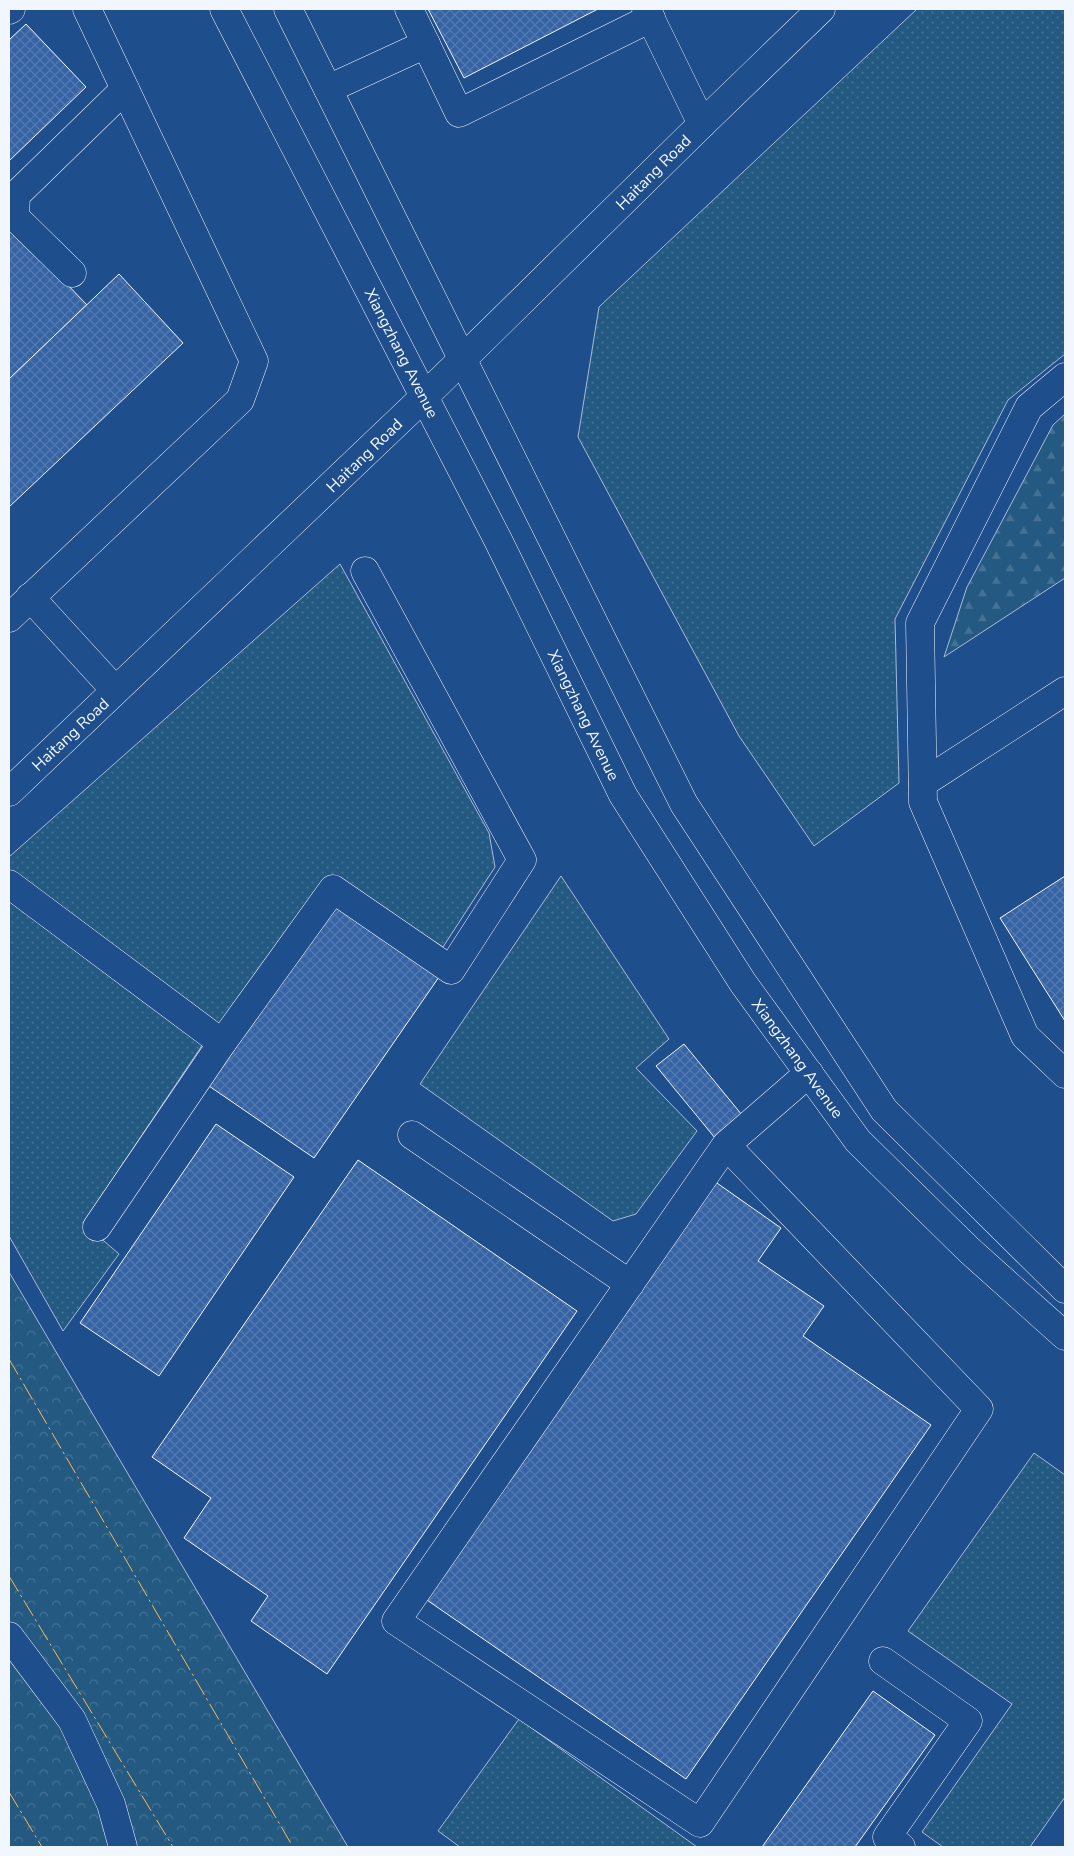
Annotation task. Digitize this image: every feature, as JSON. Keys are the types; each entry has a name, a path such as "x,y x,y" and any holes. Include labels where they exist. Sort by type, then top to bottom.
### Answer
{"main road":[{"path":"9,618 240,400 254,361 87,9"},
{"name":"Xiangzhang Avenue","path":"224,9 502,548 623,795 743,983 858,1140 969,1250 1065,1336"},
{"path":"288,9 684,804 884,1110 1065,1289"},
{"path":"409,9 459,113 649,14 702,124"},
{"name":"Haitang Road","path":"9,792 424,397 821,9"},
{"path":"328,89 426,44"},
{"path":"72,274 15,217 16,196 125,89"},
{"path":"1065,377 1029,407 920,623 923,802 1025,1036 1065,1074"},
{"path":"97,1227 222,1043 333,889 451,970 522,860 365,571"},
{"path":"30,597 116,690"},
{"path":"923,783 1065,691"},
{"path":"9,884 222,1043"},
{"path":"726,1145 979,1409 700,1823 396,1621 726,1145 809,1073"},
{"path":"412,1135 630,1284"},
{"path":"9,1636 72,1720 111,1804 123,1847"},
{"path":"883,1661 968,1721 887,1837 901,1847"}],"green space":[{"path":"917,9 1065,9 1065,354 1008,400 895,619 899,783 814,846 739,736 578,437 599,307"},
{"path":"1065,414 1065,578 944,657 967,587 1053,425"},
{"path":"340,564 489,833 495,867 443,947 333,876 219,1028 9,872 9,857"},
{"path":"561,876 669,1039 636,1068 697,1131 636,1214 613,1221 420,1084"},
{"path":"9,901 203,1044 83,1223 119,1254 63,1331 9,1236"},
{"path":"9,1272 348,1847 9,1847"},
{"path":"1034,1453 1065,1475 1065,1797 1030,1847 943,1847 922,1832 1012,1704 908,1631"},
{"path":"519,1719 697,1847 460,1847 438,1831"}],"building":[{"path":"428,9 598,9 464,78"},
{"path":"26,24 86,87 9,161 9,40"},
{"path":"9,224 87,305 9,379"},
{"path":"119,274 183,343 9,507 9,379"},
{"path":"1065,876 1065,1021 1000,918"},
{"path":"335,905 439,977 314,1158 209,1086"},
{"path":"684,1044 742,1115 715,1138 656,1066"},
{"path":"216,1124 294,1177 159,1376 80,1323"},
{"path":"358,1160 577,1311 327,1674 251,1621 268,1596 184,1538 211,1498 152,1457"},
{"path":"714,1181 781,1228 758,1261 824,1306 803,1336 931,1425 686,1779 424,1598"},
{"path":"873,1691 935,1735 855,1847 762,1847"}],"power":[{"path":"9,1359 293,1847"},
{"path":"9,1576 173,1847"},
{"path":"9,1792 42,1847"}]}
